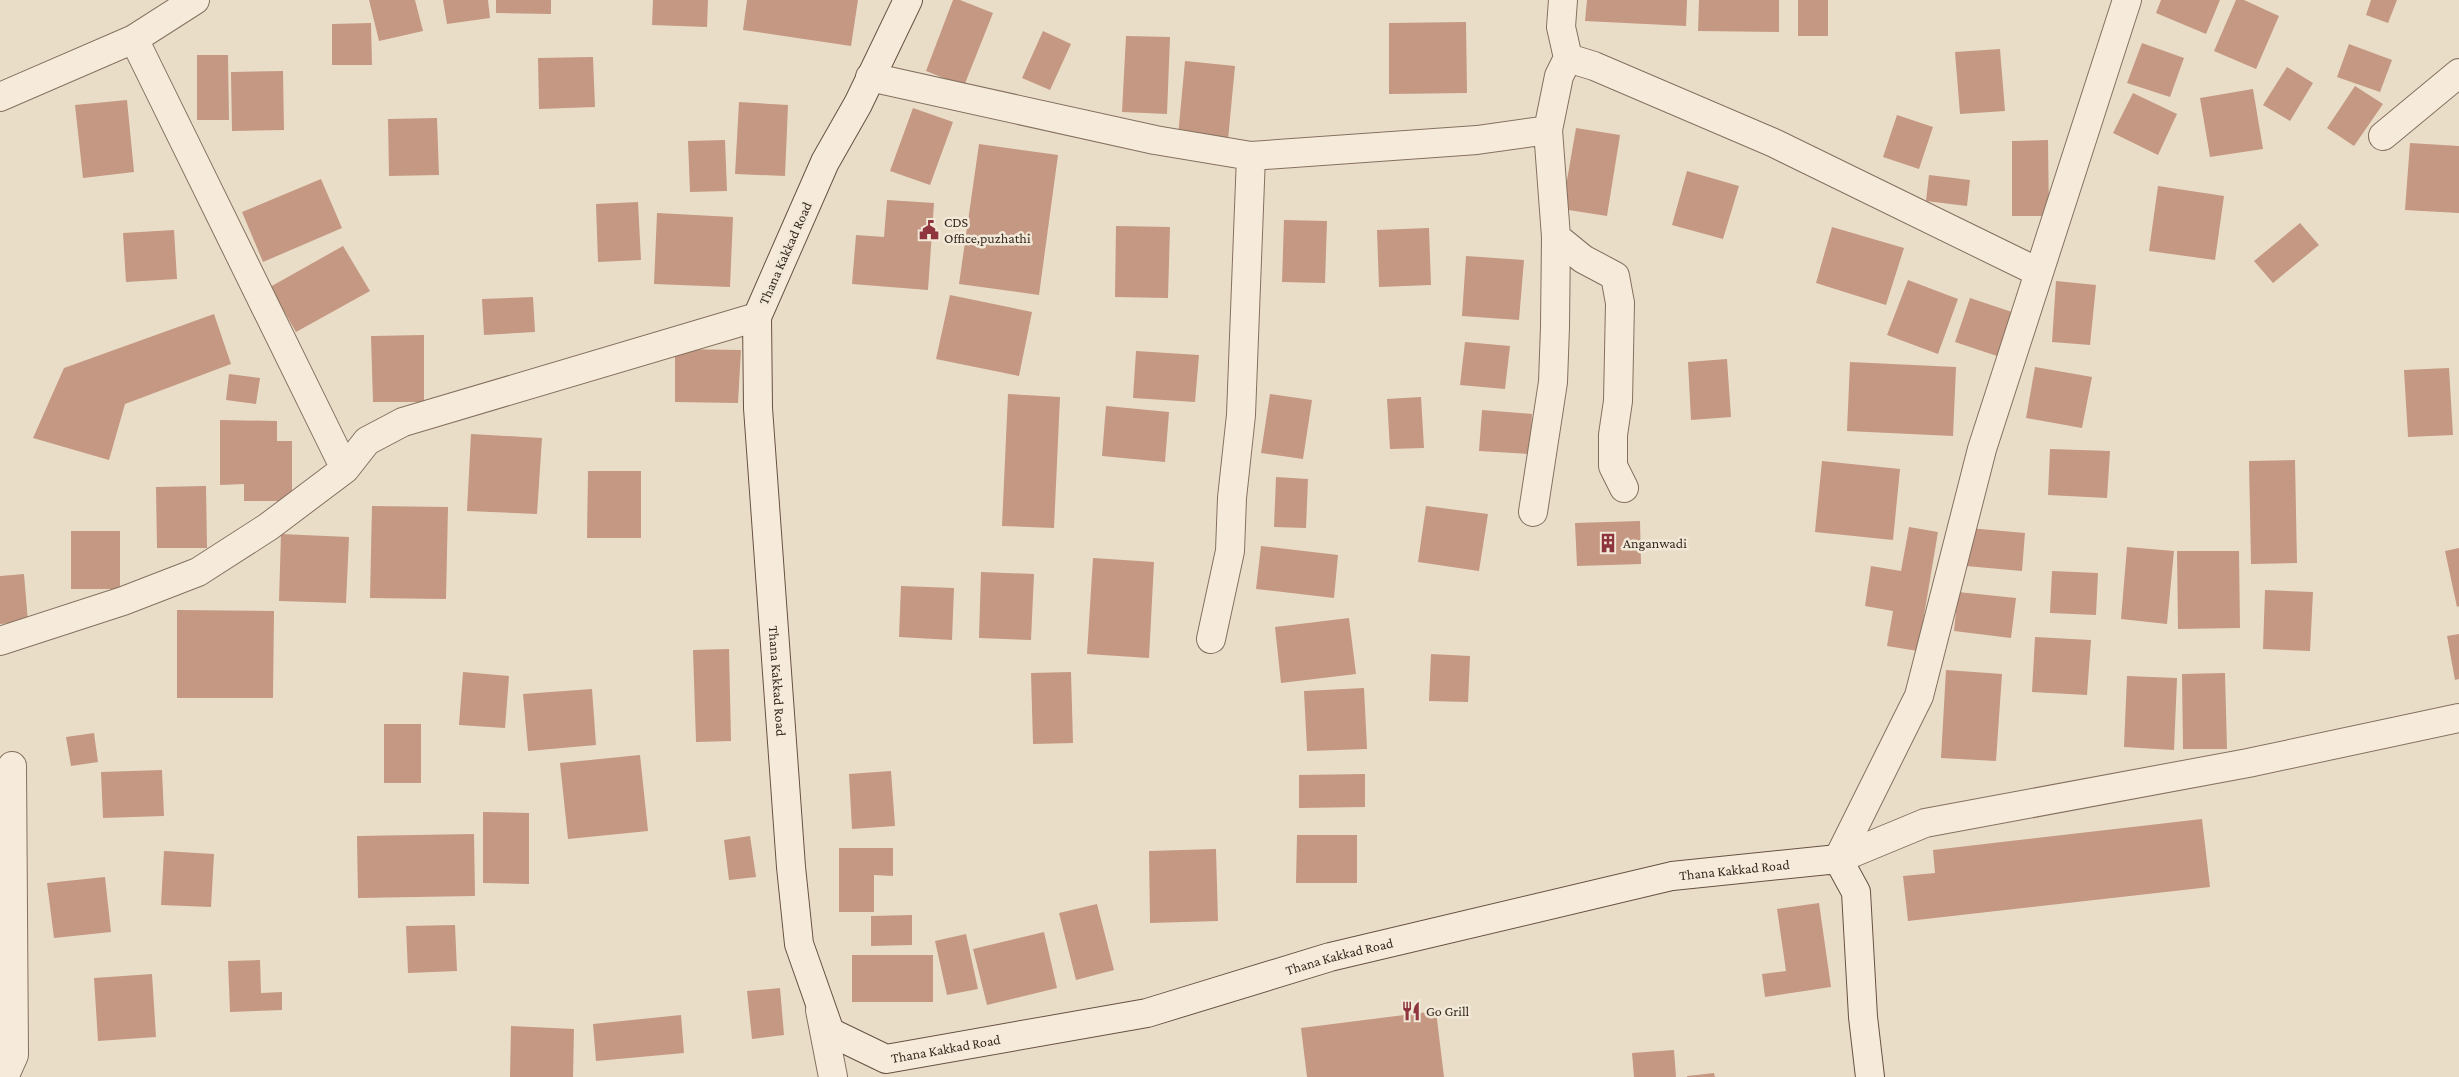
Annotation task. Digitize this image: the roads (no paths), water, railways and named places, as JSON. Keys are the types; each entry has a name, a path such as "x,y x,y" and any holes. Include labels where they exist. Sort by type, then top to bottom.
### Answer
{"street":[{"path":"0,97 134,40 195,0"},
{"name":"Thana Kakkad Road","path":"908,0 825,162 757,317 758,408 791,867 799,944 820,1010 830,1032 886,1059 1147,1013 1330,957 1672,876 1838,859 1925,823 2248,763 2459,718"},
{"path":"1533,512 1553,382 1556,237 1548,130 1559,76 1568,58 1561,27 1563,0"},
{"path":"1870,1077 1863,1017 1856,892 1838,859 1919,696 1982,449 2127,0"},
{"path":"134,40 345,469"},
{"path":"1568,58 1594,66 1774,143 2038,272"},
{"path":"2383,136 2459,72"},
{"path":"870,77 1146,138 1251,156 1477,140 1548,130"},
{"path":"1211,639 1230,552 1232,498 1241,415 1251,156"},
{"path":"1556,237 1583,259 1615,276 1620,303 1618,401 1613,435 1613,466 1624,488"},
{"path":"0,641 123,601 198,572 268,527 345,469 367,441 403,422 757,317"},
{"path":"0,1073 6,1073 14,1055 12,766"},
{"path":"820,1010 833,1077"}],"place":[{"name":"CDS Office,puzhathi","path":"929,230"},
{"name":"Anganwadi","path":"1608,543"},
{"name":"Go Grill","path":"1411,1011"}]}
